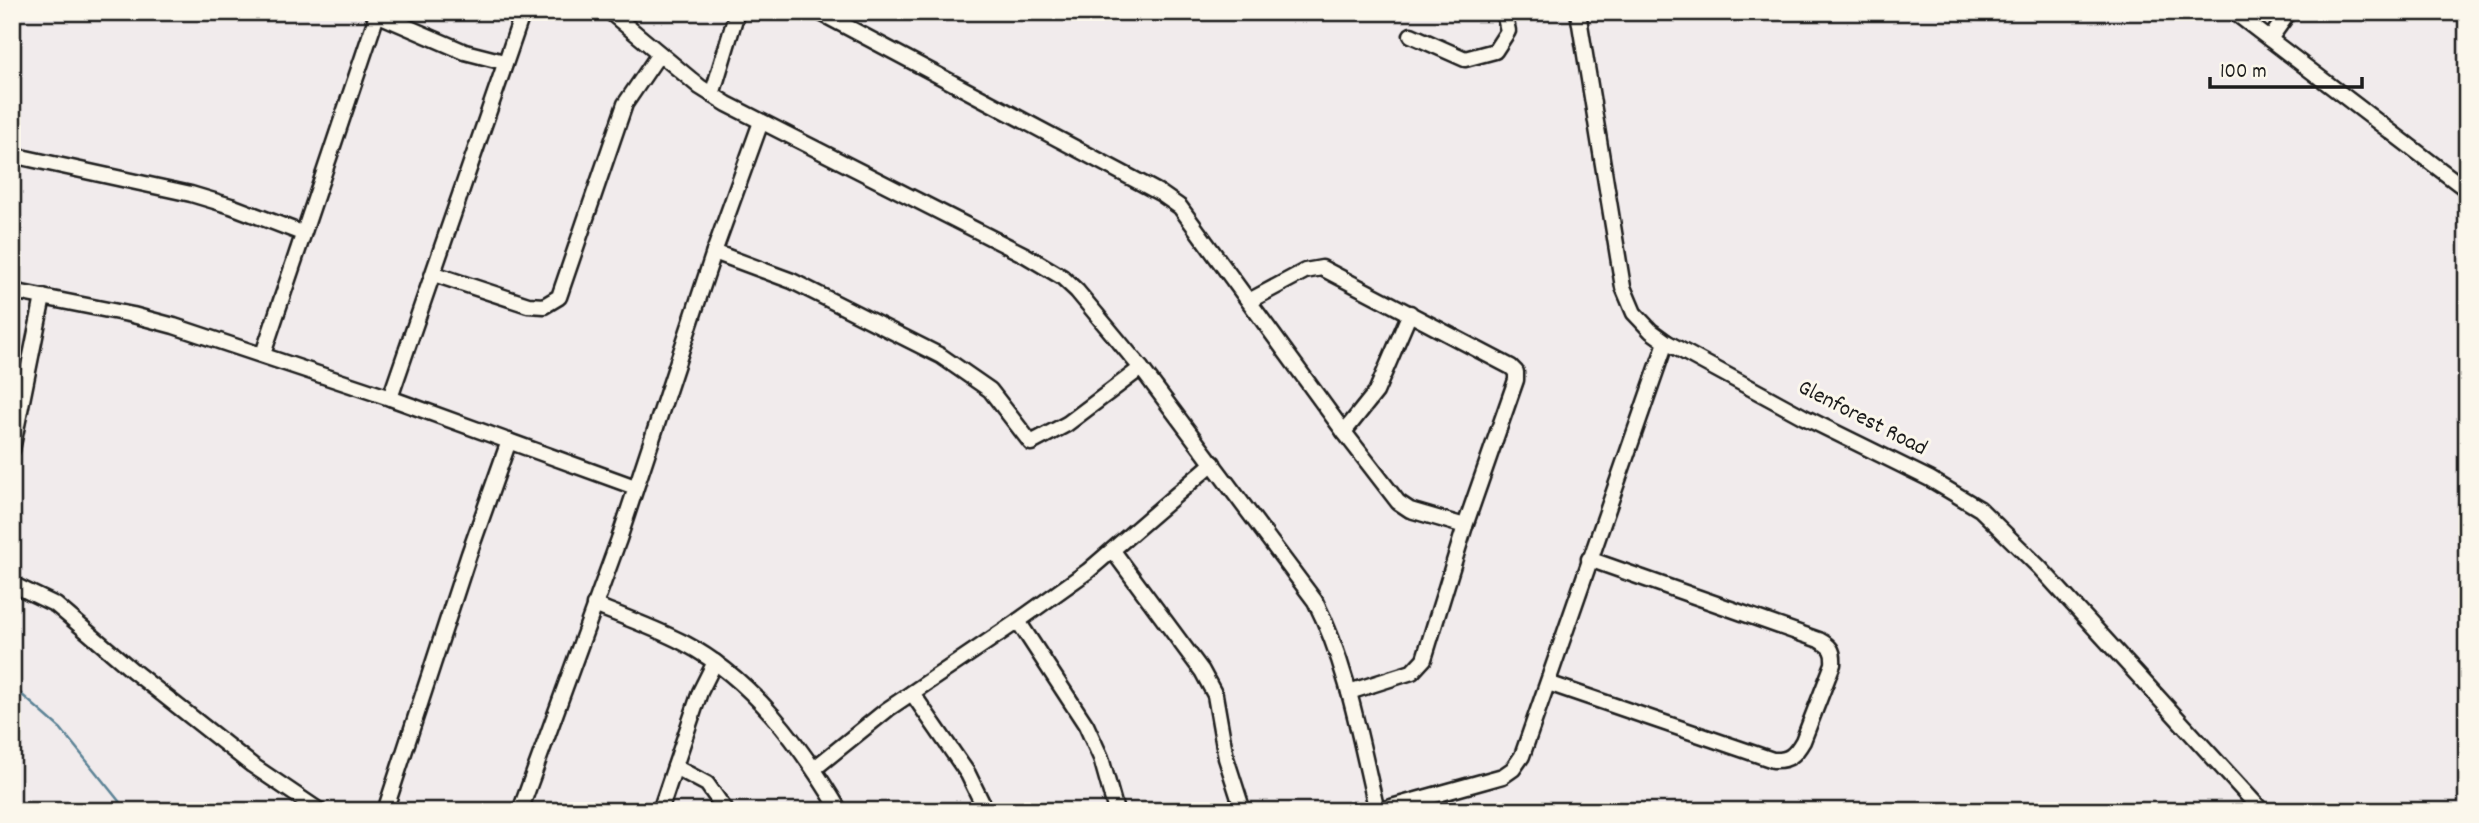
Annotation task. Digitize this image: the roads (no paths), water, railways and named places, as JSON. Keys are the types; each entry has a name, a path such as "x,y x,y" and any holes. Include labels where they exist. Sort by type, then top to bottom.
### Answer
{"street":[{"path":"390,398 523,12"},
{"path":"610,12 712,95 1044,265 1077,290 1141,368 1315,601 1349,692 1377,811 1503,776 1513,769 1522,756 1666,342"},
{"path":"712,95 737,12"},
{"path":"819,12 1171,200 1187,214 1344,432 1403,506 1465,526"},
{"path":"1412,35 1465,59 1494,51 1508,32 1504,12"},
{"name":"Glenforest Road","path":"1578,12 1623,287 1634,313 1666,342 1804,417 1930,479 1980,509 2040,568 2262,811"},
{"path":"2234,12 2467,190"},
{"path":"2270,39 2289,12"},
{"path":"263,354 374,13 465,52 504,62"},
{"path":"434,274 528,305 544,306 559,297 625,104 659,54"},
{"path":"520,811 761,122"},
{"path":"12,155 191,194 302,233"},
{"path":"714,252 792,281 941,356 990,390 1031,443 1067,424 1141,368"},
{"path":"1249,301 1316,267 1327,270 1410,313 1516,372 1516,380 1421,664 1412,672 1349,692"},
{"path":"12,291 174,326 263,354 635,487"},
{"path":"12,450 14,424 43,298"},
{"path":"1344,432 1376,392 1410,313"},
{"path":"385,811 509,441"},
{"path":"815,768 888,709 1018,621 1113,551 1213,463"},
{"path":"1113,551 1202,671 1215,695 1226,758 1239,791 1243,811"},
{"path":"1548,683 1781,761 1796,753 1803,741 1833,664 1833,653 1829,645 1819,640 1590,559"},
{"path":"12,584 56,605 132,670 252,765 320,811"},
{"path":"594,605 684,643 715,662 745,686 815,768 841,811"},
{"path":"1018,621 1091,733 1116,811"},
{"path":"660,811 700,692 715,662"},
{"path":"912,694 968,774 986,811"},
{"path":"675,767 706,784 726,811"}],"waterway":[{"path":"12,686 61,729 127,811"}]}
